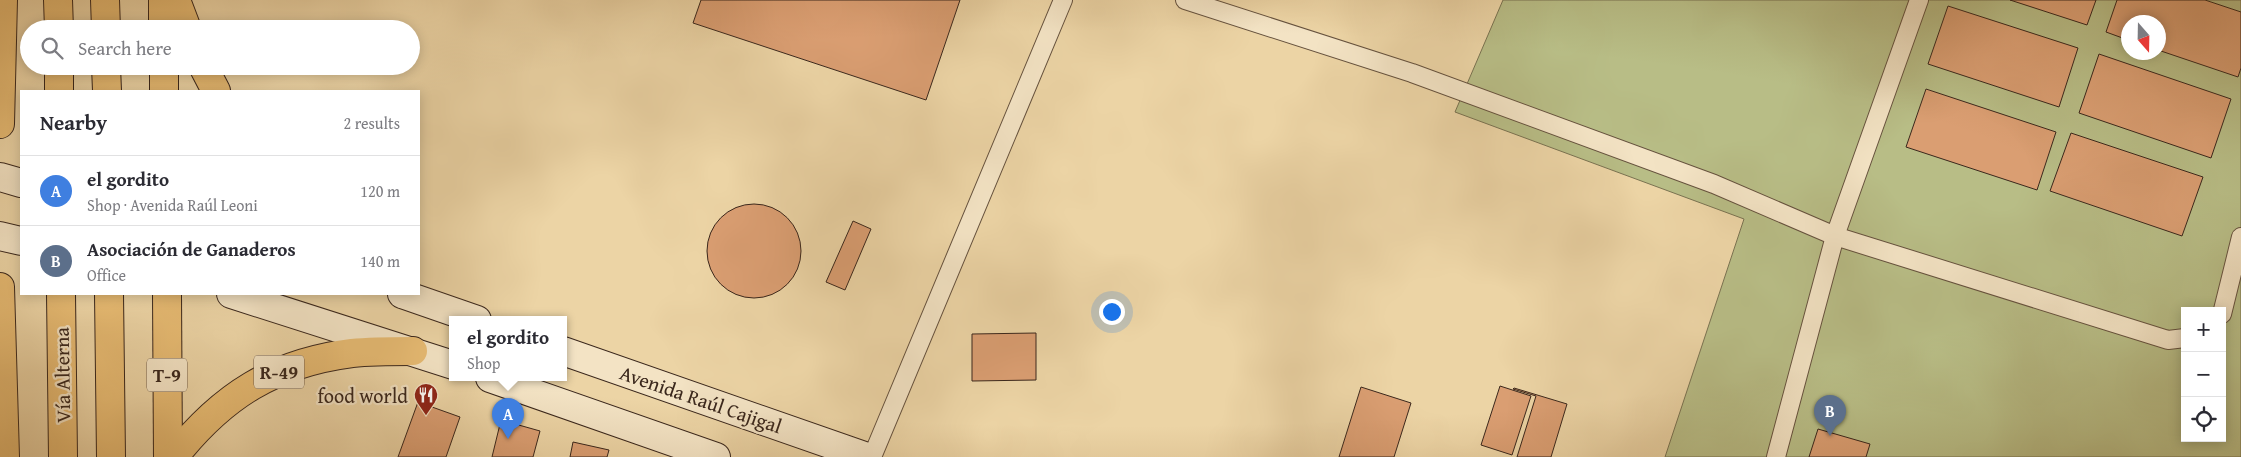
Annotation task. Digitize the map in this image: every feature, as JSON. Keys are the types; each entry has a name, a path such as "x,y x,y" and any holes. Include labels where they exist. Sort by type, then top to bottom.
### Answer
{"highway":[{"path":"0,124 3,0"},
{"path":"58,0 59,20"},
{"path":"105,0 106,20"},
{"path":"163,0 163,20"},
{"path":"176,0 184,20"},
{"path":"59,75 59,90"},
{"path":"106,75 107,90"},
{"path":"164,75 164,90"},
{"path":"208,75 215,90"},
{"path":"0,287 5,457"},
{"name":"Vía Alterna","path":"61,295 63,457"},
{"path":"110,295 111,457"},
{"name":"T-9","path":"166,295 168,457"},
{"name":"R-49","path":"174,457 196,429 230,399 268,377 310,361 354,353 413,351"},
{"path":"0,431 5,457"}],"main road":[{"path":"0,177 20,183"},
{"path":"0,236 20,241"},
{"name":"R-49","path":"234,295 449,364"},
{"path":"405,295 465,316"},
{"name":"Avenida Raúl Cajigal","path":"567,351 867,457"},
{"path":"499,381 716,457"}],"lane":[{"path":"872,457 1063,0"},
{"path":"1185,0 1412,73 1714,184 1835,236 2168,340 2181,338"},
{"path":"1776,457 1835,236 1919,0"},
{"path":"2224,307 2241,237"}],"green space":[{"path":"1503,0 2241,0 2241,457 1665,457 1744,219 1455,112"}],"building":[{"path":"701,0 960,0 926,100 693,23"},
{"path":"2010,0 2096,0 2087,25"},
{"path":"2117,0 2205,0 2241,12 2241,68 2238,77 2166,53 2166,15 2121,15 2121,37 2106,32"},
{"path":"1948,6 2078,48 2059,107 1928,64"},
{"path":"2099,54 2231,99 2211,158 2079,113"},
{"path":"1926,89 2056,132 2037,190 1906,147"},
{"path":"2071,133 2203,177 2182,236 2050,191"},
{"path":"754,204 772,208 787,218 797,233 801,251 797,269 787,284 772,294 754,298 736,294 721,284 711,269 707,251 711,233 721,218 736,208"},
{"path":"853,221 871,229 845,290 826,282"},
{"path":"1036,333 1036,380 972,381 972,334"},
{"path":"1500,386 1531,396 1512,455 1481,445"},
{"path":"1361,387 1411,403 1394,457 1339,457"},
{"path":"1514,388 1567,404 1551,457 1517,457 1536,396"},
{"path":"418,402 460,417 446,457 398,457"},
{"path":"501,420 540,431 533,457 492,457"},
{"path":"1818,429 1870,444 1866,457 1809,457"},
{"path":"573,442 609,450 607,457 570,457"}],"place":[{"name":"food world","path":"426,416"},
{"name":"Asociación de Ganaderos","path":"1830,436"},
{"name":"el gordito","path":"508,439"}]}
